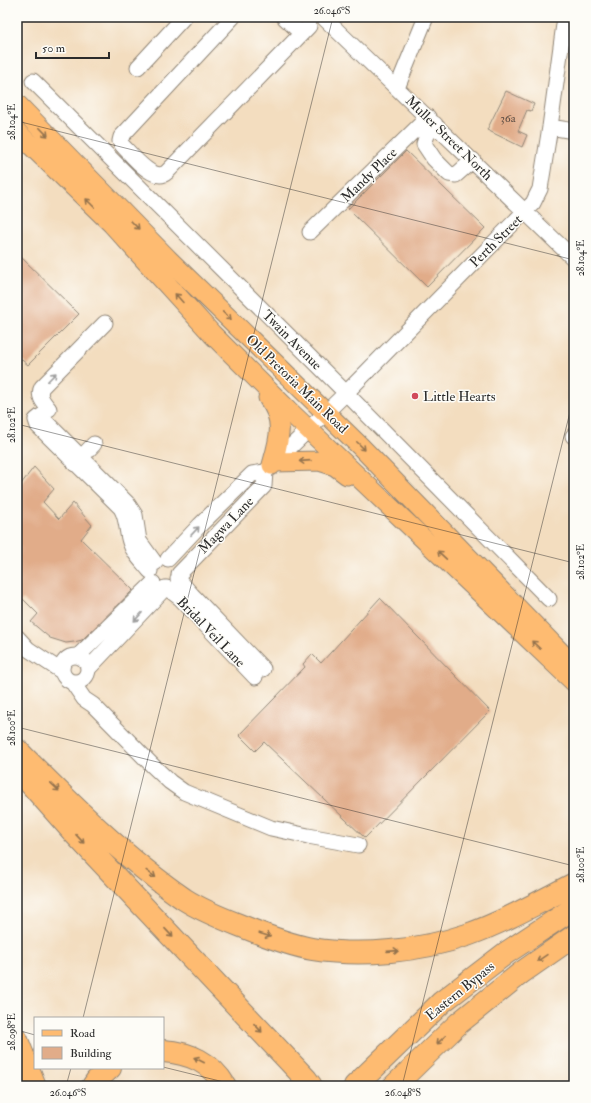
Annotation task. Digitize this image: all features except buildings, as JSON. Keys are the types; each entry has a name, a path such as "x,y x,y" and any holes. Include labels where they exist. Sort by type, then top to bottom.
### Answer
{"highway":[{"path":"17,750 87,819 142,867 186,900 225,919 262,934 312,948 358,953 410,950 467,935 510,917 574,884"},
{"path":"17,768 80,840 309,1082"},
{"name":"Eastern Bypass","path":"355,1086 442,1002 506,953 574,908"},
{"name":"Eastern Bypass","path":"394,1086 459,1023 521,972 574,936"},
{"path":"339,1086 442,1002"},
{"path":"17,1040 35,1086"},
{"path":"164,1050 176,1052 198,1059 211,1067 225,1086"},
{"path":"93,1086 109,1069"}],"main road":[{"name":"Old Pretoria Main Road","path":"17,104 168,258 362,447 574,666"},
{"name":"Old Pretoria Main Road","path":"17,132 112,224 225,347 288,410 574,682"},
{"path":"225,347 277,412 280,422 280,429 278,443 271,466 319,461 335,466 398,514"}],"street":[{"path":"138,67 184,17"},
{"path":"233,17 122,137 120,141 122,145 150,173 158,175 165,174 305,30 284,17"},
{"name":"Muller Street North","path":"324,17 574,258"},
{"path":"397,88 426,17"},
{"name":"Perth Street","path":"309,429 526,211 535,200 540,189 568,21"},
{"name":"Twain Avenue","path":"33,81 346,393 549,599"},
{"path":"431,121 424,144 434,159 449,174 456,174 473,160"},
{"name":"Mandy Place","path":"310,232 431,121"},
{"path":"550,127 574,131"},
{"path":"49,409 41,397 40,390 105,322"},
{"path":"271,466 309,429"},
{"name":"Bridal Veil Lane","path":"94,444 78,461 121,508 133,532 130,543 133,551 164,576 259,673"},
{"name":"Magwa Lane","path":"69,662 264,486 271,466"},
{"name":"Magwa Lane","path":"88,672 164,576"},
{"path":"17,637 28,649 45,661 86,661 93,705"},
{"path":"69,662 65,679 73,683 84,699 93,705 170,782 184,792 271,828 295,834 358,845"},
{"path":"73,683 82,681 88,672"}],"place":[{"name":"Little Hearts","path":"415,396"}]}
